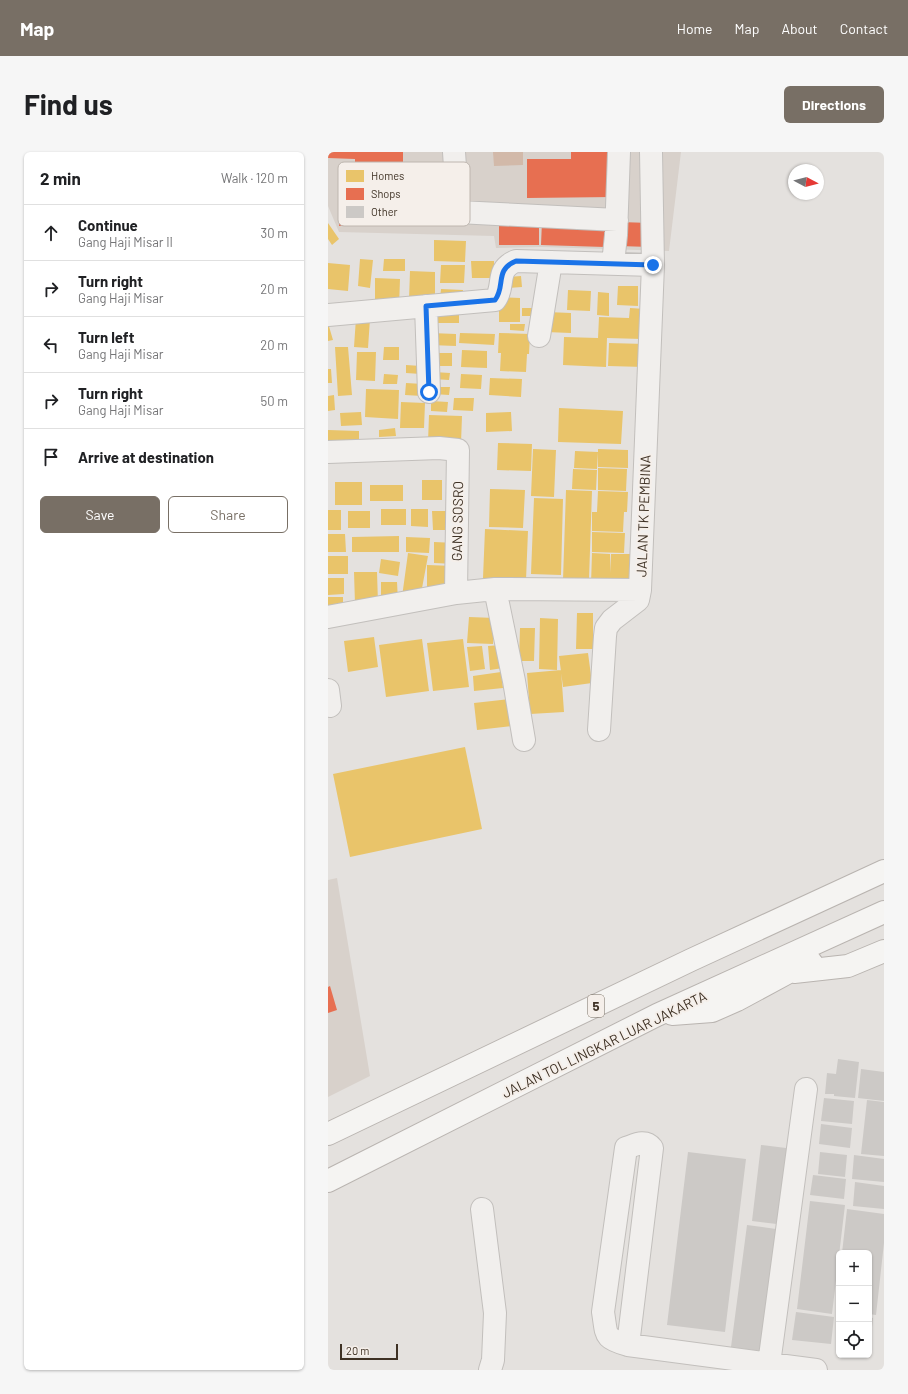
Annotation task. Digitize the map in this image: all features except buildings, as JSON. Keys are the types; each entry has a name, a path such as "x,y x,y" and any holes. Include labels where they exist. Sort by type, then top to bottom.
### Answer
{"highway":[{"name":"5","path":"328,1134 691,960 884,871"},
{"name":"JALAN TOL LINGKAR LUAR JAKARTA","path":"328,1181 657,1015 884,912"},
{"path":"657,1015 712,1011 737,1000 787,973 884,928"},
{"path":"787,973 848,966 884,951"}],"street":[{"path":"454,152 455,162"},
{"path":"613,264 617,220 619,152"},
{"name":"JALAN TK PEMBINA","path":"328,617 456,593 495,589 640,590 653,265 651,152"},
{"path":"470,213 617,220"},
{"path":"328,315 495,300 499,295 504,269 508,264 516,261 653,265"},
{"path":"539,336 551,262"},
{"path":"426,306 429,392"},
{"name":"GANG SOSRO","path":"328,452 439,448 458,450 456,593"},
{"path":"495,589 514,681 524,740"},
{"path":"599,730 606,628 612,620 638,600 640,590"},
{"path":"769,1364 806,1089"},
{"path":"628,1345 652,1148 648,1144 644,1143 626,1148 603,1312 606,1335 613,1340 628,1345 816,1370"},
{"path":"482,1209 495,1313 493,1360 490,1370"}],"shaded area":[{"path":"328,152 681,152 669,251 542,247 496,248 494,236 339,232 328,206"},
{"path":"493,152 523,152 523,165 494,166"},
{"path":"337,878 370,1076 328,1097 328,880"}],"route":[{"path":"429,392 426,306 495,300 499,295 504,269 508,264 516,261 653,265"}]}
